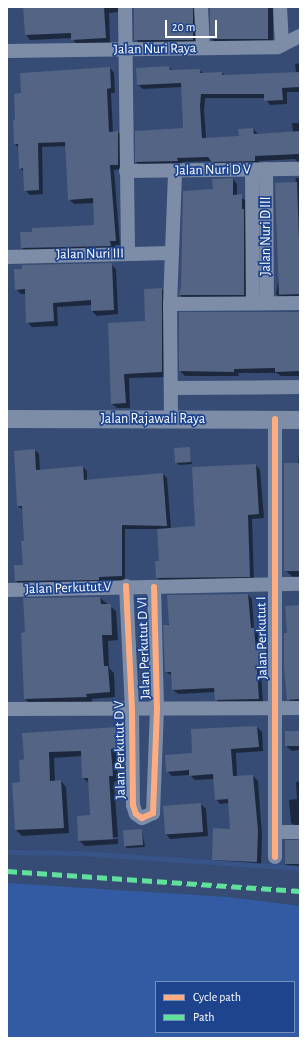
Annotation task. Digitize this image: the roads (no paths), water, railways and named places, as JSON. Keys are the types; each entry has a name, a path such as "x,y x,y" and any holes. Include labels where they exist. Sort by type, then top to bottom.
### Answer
{"street":[{"path":"126,7 125,49 128,254"},
{"path":"201,7 203,48"},
{"path":"280,7 282,45"},
{"name":"Jalan Nuri Raya","path":"7,51 203,48 282,45 300,36"},
{"name":"Jalan Nuri D III","path":"266,169 267,303"},
{"name":"Jalan Nuri D V","path":"126,171 300,169"},
{"path":"252,170 253,303"},
{"path":"171,419 170,304 176,171"},
{"name":"Jalan Nuri III","path":"7,256 172,253"},
{"path":"170,304 300,302"},
{"path":"171,388 300,387"},
{"name":"Jalan Rajawali Raya","path":"7,419 300,420"},
{"name":"Jalan Perkutut I","path":"275,419 273,585 275,857"},
{"name":"Jalan Perkutut.V","path":"7,590 126,586 154,587 300,584"},
{"name":"Jalan Perkutut D V","path":"126,586 132,710 133,805 136,814 142,818 153,813 157,709"},
{"name":"Jalan Perkutut D VI","path":"154,587 157,709"},
{"path":"7,710 300,708"},
{"path":"275,832 300,832"}],"waterway":[{"path":"7,852 79,853 300,868"}]}
